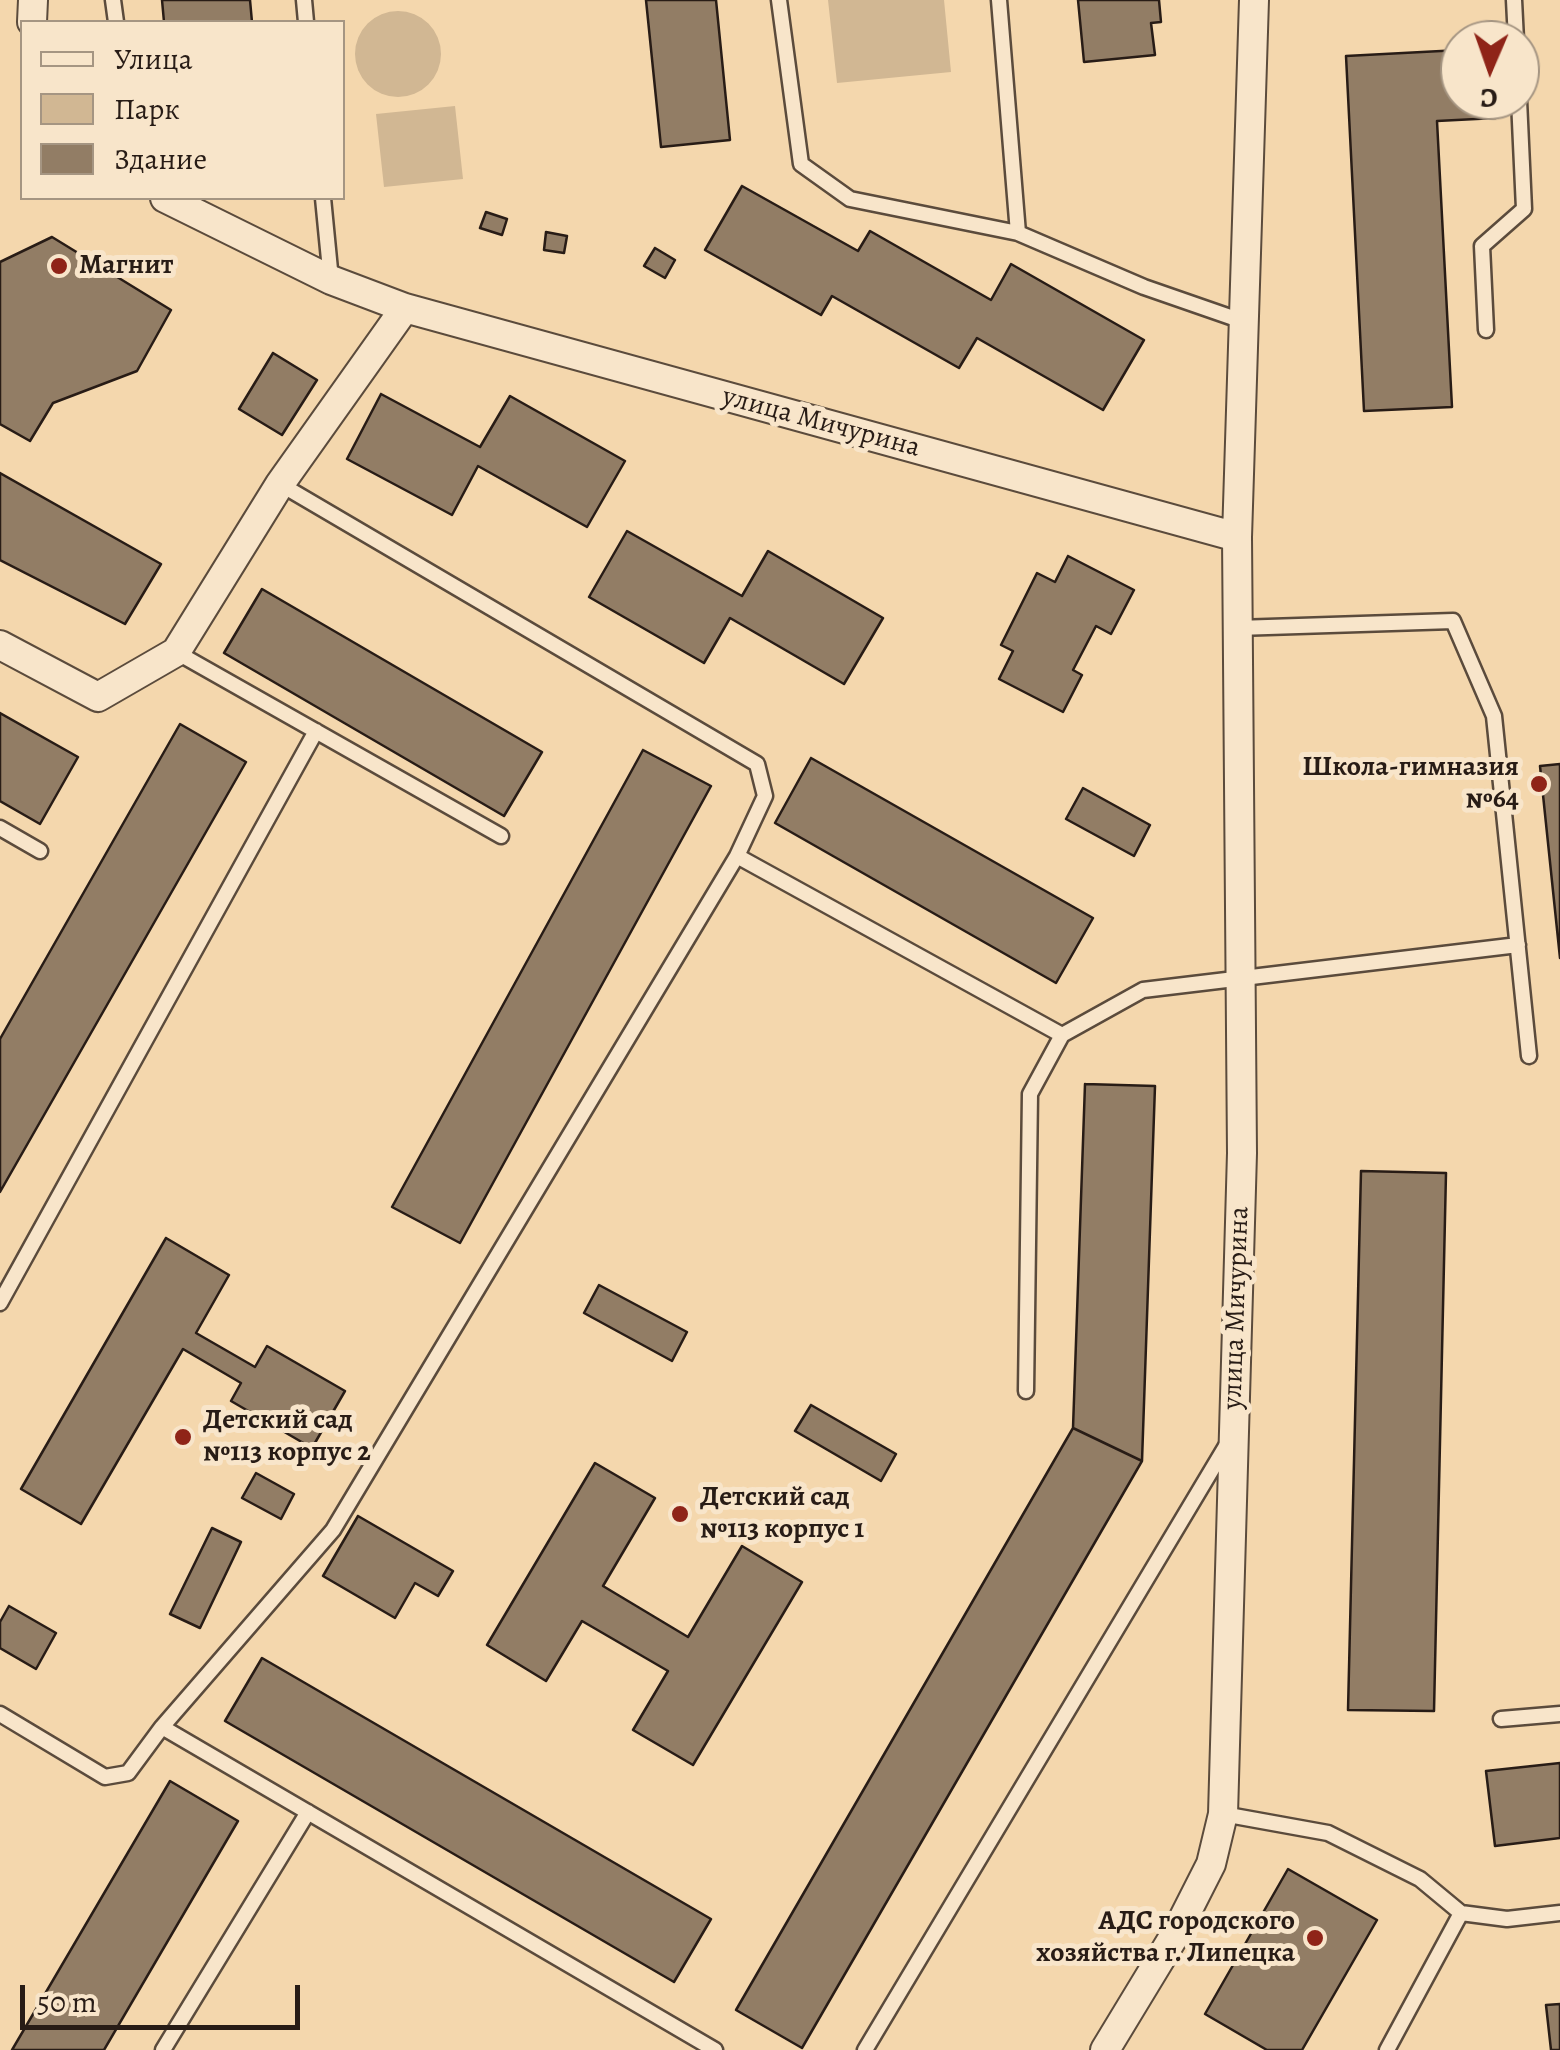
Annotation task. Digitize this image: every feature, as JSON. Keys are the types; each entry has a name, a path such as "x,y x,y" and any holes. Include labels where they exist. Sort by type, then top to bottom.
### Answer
{"street":[{"name":"улица Мичурина","path":"1105,2050 1176,1932 1211,1864 1223,1814 1242,1154 1237,537 1254,0"},
{"name":"улица Мичурина","path":"169,200 331,280 405,308 1237,537"},
{"path":"0,645 98,697 176,652 280,484 405,308"}],"lane":[{"path":"779,0 801,164 850,199 1018,233 1144,288 1242,321"},
{"path":"999,0 1018,233"},
{"path":"1486,330 1482,246 1524,209 1520,120"},
{"path":"323,200 331,280"},
{"path":"0,1714 105,1777 128,1773 162,1728 333,1530 736,856 764,796 757,764 280,484"},
{"path":"1237,628 1453,621 1494,716 1529,1056"},
{"path":"176,652 501,836"},
{"path":"0,1303 316,731"},
{"path":"0,828 40,851"},
{"path":"736,856 1062,1035"},
{"path":"1026,1391 1030,1094 1062,1035 1143,990 1518,946"},
{"path":"866,2050 1233,1434"},
{"path":"1501,1720 1560,1714"},
{"path":"162,1728 715,2050"},
{"path":"163,2050 308,1812"},
{"path":"1223,1814 1328,1833 1420,1879 1462,1912 1507,1919 1560,1913"},
{"path":"1386,2050 1462,1912"}],"green space":[{"path":"828,0 944,0 951,72 837,83"},
{"path":"398,11 428,24 441,54 428,84 398,97 368,84 355,54 368,24"},
{"path":"455,106 463,179 384,187 376,114"}],"building":[{"path":"162,0 250,0 252,20 164,20"},
{"path":"646,0 716,0 730,140 661,147"},
{"path":"1078,0 1159,0 1161,22 1151,23 1155,55 1084,62"},
{"path":"1440,51 1440,120 1457,120 1437,121 1452,407 1364,411 1346,56"},
{"path":"742,186 858,251 870,231 991,300 1011,264 1144,340 1103,410 977,338 959,368 832,296 821,315 705,250"},
{"path":"486,212 507,219 502,235 480,228"},
{"path":"546,232 567,236 564,253 544,250"},
{"path":"52,237 171,310 137,371 53,403 30,441 0,424 0,262"},
{"path":"655,248 675,260 665,278 644,266"},
{"path":"273,353 317,380 282,435 239,409"},
{"path":"381,394 480,447 510,396 625,461 587,527 478,466 452,515 347,459"},
{"path":"0,473 161,564 125,624 0,560"},
{"path":"627,531 742,596 768,551 883,618 844,684 730,618 704,663 589,597"},
{"path":"1068,556 1134,590 1111,634 1096,626 1073,670 1082,675 1063,712 999,679 1013,651 1001,645 1037,573 1055,582"},
{"path":"262,589 542,752 504,816 224,653"},
{"path":"0,713 78,757 40,824 0,801"},
{"path":"180,724 246,762 0,1192 0,1039"},
{"path":"643,750 711,786 460,1243 392,1207"},
{"path":"811,758 1093,918 1056,983 775,823"},
{"path":"1560,764 1560,958 1540,766"},
{"path":"1083,788 1150,825 1134,856 1066,819"},
{"path":"1085,1084 1155,1086 1142,1461 1073,1428"},
{"path":"1361,1171 1446,1173 1434,1711 1348,1710"},
{"path":"166,1238 229,1275 196,1333 255,1367 267,1346 345,1391 312,1448 231,1401 241,1383 183,1349 81,1524 21,1489"},
{"path":"599,1285 687,1332 672,1361 584,1313"},
{"path":"811,1405 896,1454 881,1481 795,1431"},
{"path":"1073,1428 1142,1461 802,2048 736,2010"},
{"path":"595,1463 655,1498 603,1586 688,1637 742,1546 802,1582 693,1765 633,1730 668,1671 582,1621 546,1681 487,1645"},
{"path":"256,1473 294,1494 281,1519 242,1498"},
{"path":"358,1516 453,1571 438,1596 415,1583 395,1618 323,1576"},
{"path":"212,1528 241,1542 200,1628 170,1614"},
{"path":"9,1606 56,1633 36,1669 0,1648 0,1622"},
{"path":"262,1658 711,1919 674,1982 225,1721"},
{"path":"1560,1763 1560,1838 1495,1846 1486,1771"},
{"path":"170,1781 238,1821 104,2050 12,2050"},
{"path":"1288,1869 1377,1920 1302,2050 1267,2050 1205,2014"},
{"path":"1560,2004 1560,2050 1551,2050 1546,2005"}],"place":[{"name":"Магнит","path":"59,266"},
{"name":"Школа-гимназия №64","path":"1539,784"},
{"name":"Детский сад №113 корпус 2","path":"183,1437"},
{"name":"Детский сад №113 корпус 1","path":"680,1514"},
{"name":"АДС городского хозяйства г. Липецка","path":"1315,1938"}]}
